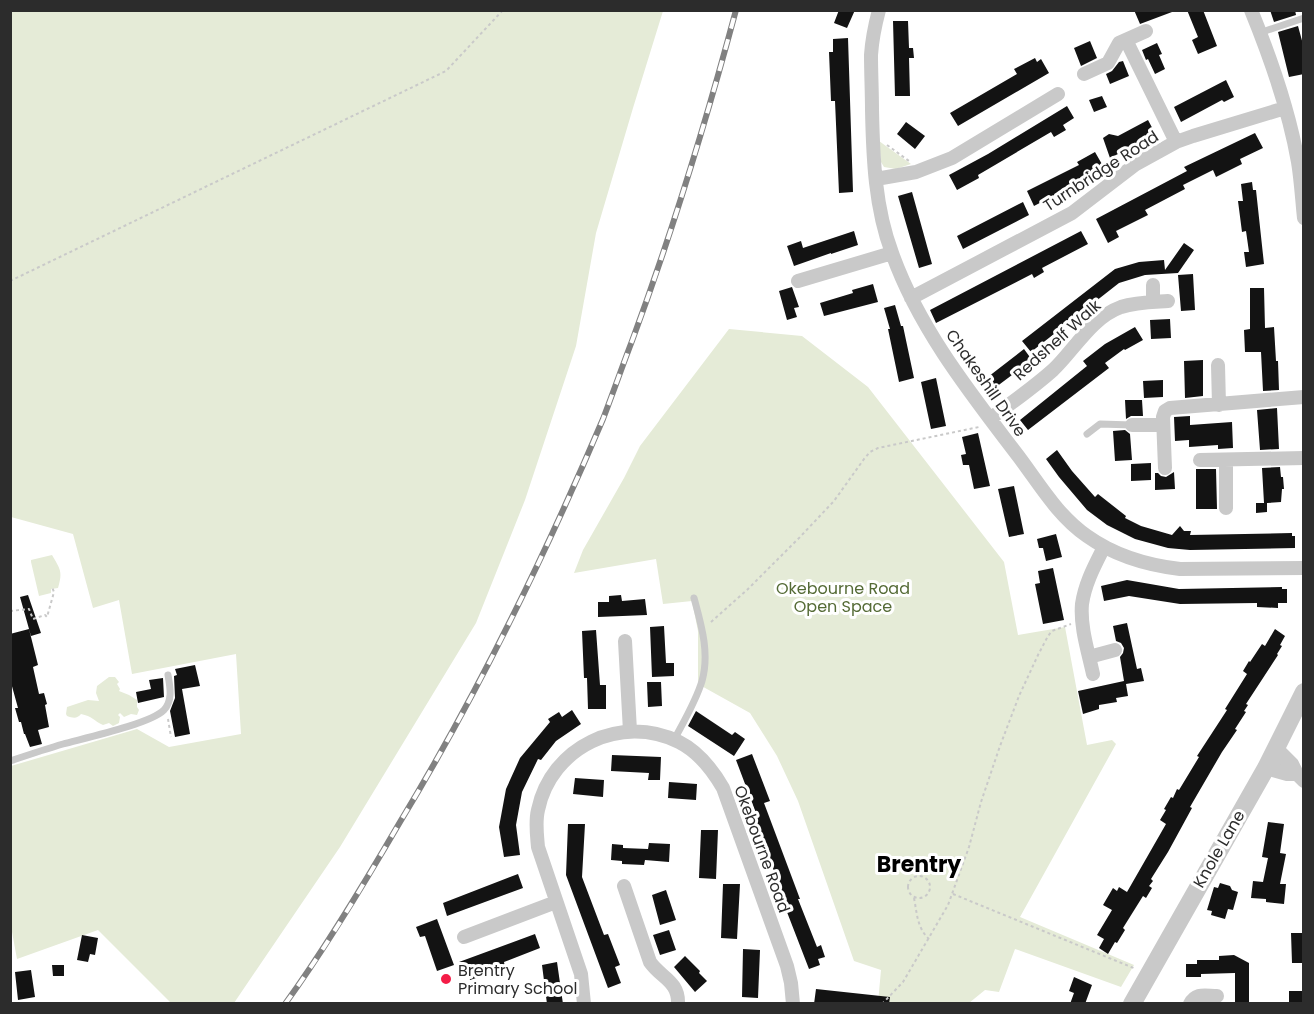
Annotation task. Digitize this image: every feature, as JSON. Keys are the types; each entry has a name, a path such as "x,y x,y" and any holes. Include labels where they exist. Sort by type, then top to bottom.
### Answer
{"street":[{"name":"Chakeshill Drive","path":"879,10 871,54 873,134 880,211 892,253 911,298 934,339 1057,508 1070,523 1088,537 1126,558 1140,562 1180,569 1304,568"},
{"path":"1251,10 1286,99 1298,163 1304,218"},
{"path":"1083,74 1108,63 1119,44 1146,31"},
{"path":"1126,40 1176,142"},
{"path":"876,179 922,171 952,158 1058,94"},
{"name":"Turnbridge Road","path":"911,298 1072,213 1136,164 1176,142 1286,99"},
{"path":"798,281 892,253"},
{"path":"1153,285 1153,302"},
{"name":"Redshelf Walk","path":"992,421 1052,370 1101,319 1121,307 1138,303 1168,301"},
{"path":"1218,365 1220,405"},
{"path":"1165,468 1162,417 1170,408 1304,397"},
{"path":"1132,425 1162,424"},
{"path":"1200,460 1304,459"},
{"path":"1226,460 1226,508"},
{"path":"1092,674 1082,621 1082,605 1089,579 1104,547"},
{"path":"625,641 630,731"},
{"path":"1089,657 1115,651"},
{"name":"Knole Lane","path":"1132,1004 1266,768 1304,692"},
{"name":"Okebourne Road","path":"584,1004 580,974 538,847 537,811 542,794 551,777 571,754 585,744 615,733 630,731 674,740 693,751 715,773 723,788 787,966 793,1004"},
{"path":"1266,768 1296,775 1292,764 1276,748"},
{"path":"624,886 650,962 677,990 678,1004"},
{"path":"464,937 556,902"},
{"path":"1190,1004 1196,996 1218,996"}],"lane":[{"path":"1259,33 1304,18"},
{"path":"1087,434 1100,424 1132,425"},
{"path":"674,740 703,679 705,644 694,598"},
{"path":"10,761 123,728 163,711 169,703 171,693 168,675"}],"path":[{"path":"10,281 446,71 502,10"},
{"path":"873,134 922,171"},
{"path":"703,630 747,590 821,515 870,452 878,448 992,421"},
{"path":"10,611 29,609 33,620 45,615 47,617 54,592 52,587"},
{"path":"882,1004 903,982 939,923 953,894 996,758 1019,696 1038,655 1052,631 1082,621"},
{"path":"163,711 168,718 171,737"},
{"path":"914,897 923,897 929,890 927,880 922,877 912,879 908,888 909,893 914,897 923,934 929,939"},
{"path":"953,894 1148,975"}],"green space":[{"path":"11,11 663,11 596,233 576,346 525,500 476,623 340,847 234,1003 171,1003 98,930 17,959 10,921 11,766 137,729 169,747 241,734 236,654 132,674 119,600 93,608 73,534 11,517"},
{"path":"879,141 911,164 896,169 884,167 881,162"},
{"name":"Okebourne Road Open Space","path":"729,329 802,336 868,387 1004,562 1018,635 1065,627 1087,745 1112,740 1116,744 1020,917 1134,965 1121,987 1015,949 999,992 985,990 969,1003 878,1003 881,970 854,961 798,801 777,756 750,713 698,684 698,631 692,601 663,604 656,559 574,573 583,550 640,446"},
{"path":"52,555 60,570 58,588 51,589 51,593 39,596 31,560"},
{"path":"109,677 115,677 119,682 117,684 119,691 137,700 139,710 137,715 131,714 124,717 120,713 119,723 113,726 109,723 103,725 81,714 75,718 67,716 67,707 88,700 99,701 96,693 97,686"}],"building":[{"path":"839,10 855,10 847,28 834,23"},
{"path":"1134,10 1172,10 1172,12 1140,24"},
{"path":"1187,10 1203,10 1217,46 1198,54 1192,40 1198,37"},
{"path":"1270,10 1295,10 1296,15 1274,22"},
{"path":"893,21 908,21 909,48 913,48 914,58 909,58 910,96 895,96"},
{"path":"1298,26 1304,48 1304,74 1289,77 1278,32"},
{"path":"848,38 853,192 839,193 835,101 831,101 829,52 833,52 833,39"},
{"path":"1090,41 1097,58 1081,66 1074,48"},
{"path":"1157,43 1165,69 1155,74 1142,50"},
{"path":"1035,58 1037,62 1041,59 1049,73 958,126 950,113 1017,74 1014,69"},
{"path":"1123,61 1129,76 1110,84 1106,74"},
{"path":"1226,80 1234,97 1224,102 1222,100 1181,122 1174,107"},
{"path":"1102,96 1107,107 1094,112 1089,100"},
{"path":"1067,106 1074,118 1063,125 1066,130 1054,137 1051,132 957,190 949,175"},
{"path":"1148,120 1156,135 1110,158 1103,138 1109,134 1118,136"},
{"path":"906,122 925,136 915,149 897,134"},
{"path":"1255,133 1263,148 1240,159 1242,164 1216,177 1213,170 1183,185 1185,189 1145,210 1148,215 1116,231 1119,237 1108,243 1096,219 1187,171 1184,167"},
{"path":"1095,152 1103,166 1077,180 1078,183 1034,206 1027,191 1079,165 1077,162"},
{"path":"1252,182 1253,190 1256,190 1264,264 1246,267 1244,252 1249,252 1246,231 1242,232 1238,201 1243,201 1241,184"},
{"path":"912,192 932,264 919,268 898,196"},
{"path":"1023,202 1029,215 963,249 957,236"},
{"path":"854,231 858,245 794,266 787,246 801,241 803,248"},
{"path":"1081,231 1088,244 1042,268 1044,272 1034,278 1032,274 936,323 930,310"},
{"path":"1184,243 1194,250 1178,273 1145,275 1119,283 1031,352 1022,341 1115,269 1139,262 1164,260 1165,270"},
{"path":"1193,274 1195,310 1181,311 1178,275"},
{"path":"873,284 878,302 824,316 820,303"},
{"path":"792,287 799,307 794,308 797,317 787,320 779,291"},
{"path":"1250,288 1264,288 1265,328 1274,327 1279,390 1263,391 1261,352 1245,352 1244,330 1250,329"},
{"path":"895,305 901,326 903,326 914,378 899,382 884,308"},
{"path":"1170,319 1171,338 1151,339 1150,320"},
{"path":"1135,327 1143,340 1124,349 1105,363 1109,368 1028,430 1020,420 1087,366 1083,361 1105,344"},
{"path":"1024,349 1032,360 992,390 984,380"},
{"path":"1203,360 1203,396 1185,398 1184,361"},
{"path":"936,378 946,426 931,429 921,382"},
{"path":"1163,380 1163,397 1144,398 1143,381"},
{"path":"1125,400 1142,400 1143,416 1131,416 1126,419"},
{"path":"1277,408 1279,449 1260,450 1257,410"},
{"path":"1190,416 1190,425 1232,422 1233,448 1218,449 1218,445 1189,447 1189,440 1175,441 1174,417"},
{"path":"1125,430 1130,434 1132,460 1115,461 1113,431"},
{"path":"978,433 990,486 974,489 969,465 963,465 961,455 966,454 962,437"},
{"path":"1057,450 1095,497 1098,494 1126,516 1125,518 1141,526 1172,535 1180,526 1184,531 1191,531 1190,535 1292,533 1292,536 1295,536 1295,548 1190,550 1168,548 1135,539 1107,525 1087,510 1046,459"},
{"path":"1151,463 1151,480 1131,481 1131,464"},
{"path":"1280,467 1284,489 1282,489 1281,502 1267,503 1267,512 1256,513 1256,503 1264,503 1262,468"},
{"path":"1196,469 1216,469 1217,509 1196,509"},
{"path":"1174,472 1175,489 1155,490 1155,473 1166,477"},
{"path":"1014,486 1024,534 1009,537 998,489"},
{"path":"1056,534 1062,557 1046,561 1043,548 1039,548 1037,539"},
{"path":"1053,568 1064,620 1043,624 1035,584 1040,583 1038,571"},
{"path":"1127,580 1179,589 1282,587 1282,589 1287,589 1287,603 1278,603 1278,608 1257,607 1257,603 1180,604 1129,596 1104,601 1101,586"},
{"path":"28,595 41,633 31,636 20,597"},
{"path":"621,595 622,601 645,599 647,615 598,617 598,602 609,602 609,596"},
{"path":"1127,623 1137,669 1141,668 1144,681 1126,684 1128,696 1116,698 1117,702 1099,705 1099,709 1083,714 1078,691 1124,681 1120,657 1124,648 1116,641 1113,626"},
{"path":"664,626 666,663 674,663 674,676 652,677 650,627"},
{"path":"29,629 38,665 33,667 39,694 44,693 47,704 45,705 49,727 38,730 42,744 30,747 21,722 19,722 15,708 18,708 10,679 10,634"},
{"path":"1275,629 1285,636 1278,655 1246,704 1248,705 1244,711 1246,712 1235,729 1237,730 1190,807 1192,808 1151,879 1153,881 1149,886 1152,888 1146,898 1143,896 1123,928 1125,930 1108,954 1099,948 1104,939 1097,935 1112,910 1103,905 1113,888 1117,891 1119,887 1127,892 1166,824 1160,820 1166,810 1164,809 1177,789 1179,790 1199,757 1197,756 1227,710 1225,709 1247,674 1243,671 1249,661 1262,644 1265,646"},
{"path":"596,630 600,685 606,685 606,709 588,709 587,678 584,678 582,631"},
{"path":"195,665 200,686 182,689 190,734 175,737 170,711 175,698 174,676 177,675 175,669"},
{"path":"163,678 164,697 138,703 136,692 151,689 149,680"},
{"path":"647,682 661,682 662,706 648,707"},
{"path":"572,710 581,724 556,741 541,760 538,759 522,792 516,825 520,855 504,857 499,827 506,789 520,758 550,722 548,719 559,712 562,717"},
{"path":"696,711 732,735 735,732 745,739 734,756 688,726"},
{"path":"752,754 770,801 764,803 800,899 798,899 817,947 821,945 825,957 818,959 820,965 809,969 780,894 782,893 753,814 756,813 736,760"},
{"path":"612,755 661,757 660,780 648,780 649,773 611,771"},
{"path":"575,778 604,780 603,797 573,794"},
{"path":"669,782 697,784 696,800 668,798"},
{"path":"1268,822 1284,824 1280,853 1286,854 1280,884 1286,884 1284,904 1251,898 1253,881 1263,882 1268,858 1262,857"},
{"path":"568,824 585,824 582,877 604,935 608,934 620,965 615,967 621,983 608,988 566,875"},
{"path":"701,830 718,830 716,879 699,878"},
{"path":"649,843 670,844 669,862 645,860 644,865 622,864 622,861 611,860 612,844 623,845 623,848 648,849"},
{"path":"518,874 523,888 447,916 443,903"},
{"path":"1220,883 1238,892 1233,910 1228,909 1225,919 1211,915 1212,911 1207,910 1214,887 1218,888"},
{"path":"723,884 740,884 737,939 721,938"},
{"path":"666,890 676,920 660,925 652,895"},
{"path":"437,919 454,965 437,971 425,936 420,937 416,927"},
{"path":"669,930 676,950 660,955 653,935"},
{"path":"1291,933 1304,933 1304,963 1292,963"},
{"path":"535,934 540,948 504,962 505,967 494,972 470,980 469,975 463,977 459,962"},
{"path":"82,935 98,938 95,955 90,954 88,962 77,960"},
{"path":"743,949 760,950 758,998 742,997"},
{"path":"1234,955 1249,963 1249,1002 1247,1004 1235,1004 1235,973 1186,977 1186,964 1197,964 1197,960 1219,960 1219,956"},
{"path":"685,956 707,981 695,992 674,967"},
{"path":"557,962 563,1004 547,1004 542,965"},
{"path":"52,965 64,965 64,976 53,976"},
{"path":"31,970 35,997 18,1000 15,972"},
{"path":"1074,977 1092,985 1085,1004 1070,1004 1074,993 1069,991"},
{"path":"816,989 890,997 889,1004 814,1004"},
{"path":"1289,991 1304,991 1304,1004 1289,1004"}],"railway":[{"path":"285,1004 345,915 429,773 509,624 557,522 603,419 647,300 688,177 736,10"}],"place":[{"name":"Brentry Primary School","path":"446,979"}],"district":[{"name":"Brentry","path":"919,864"}]}
